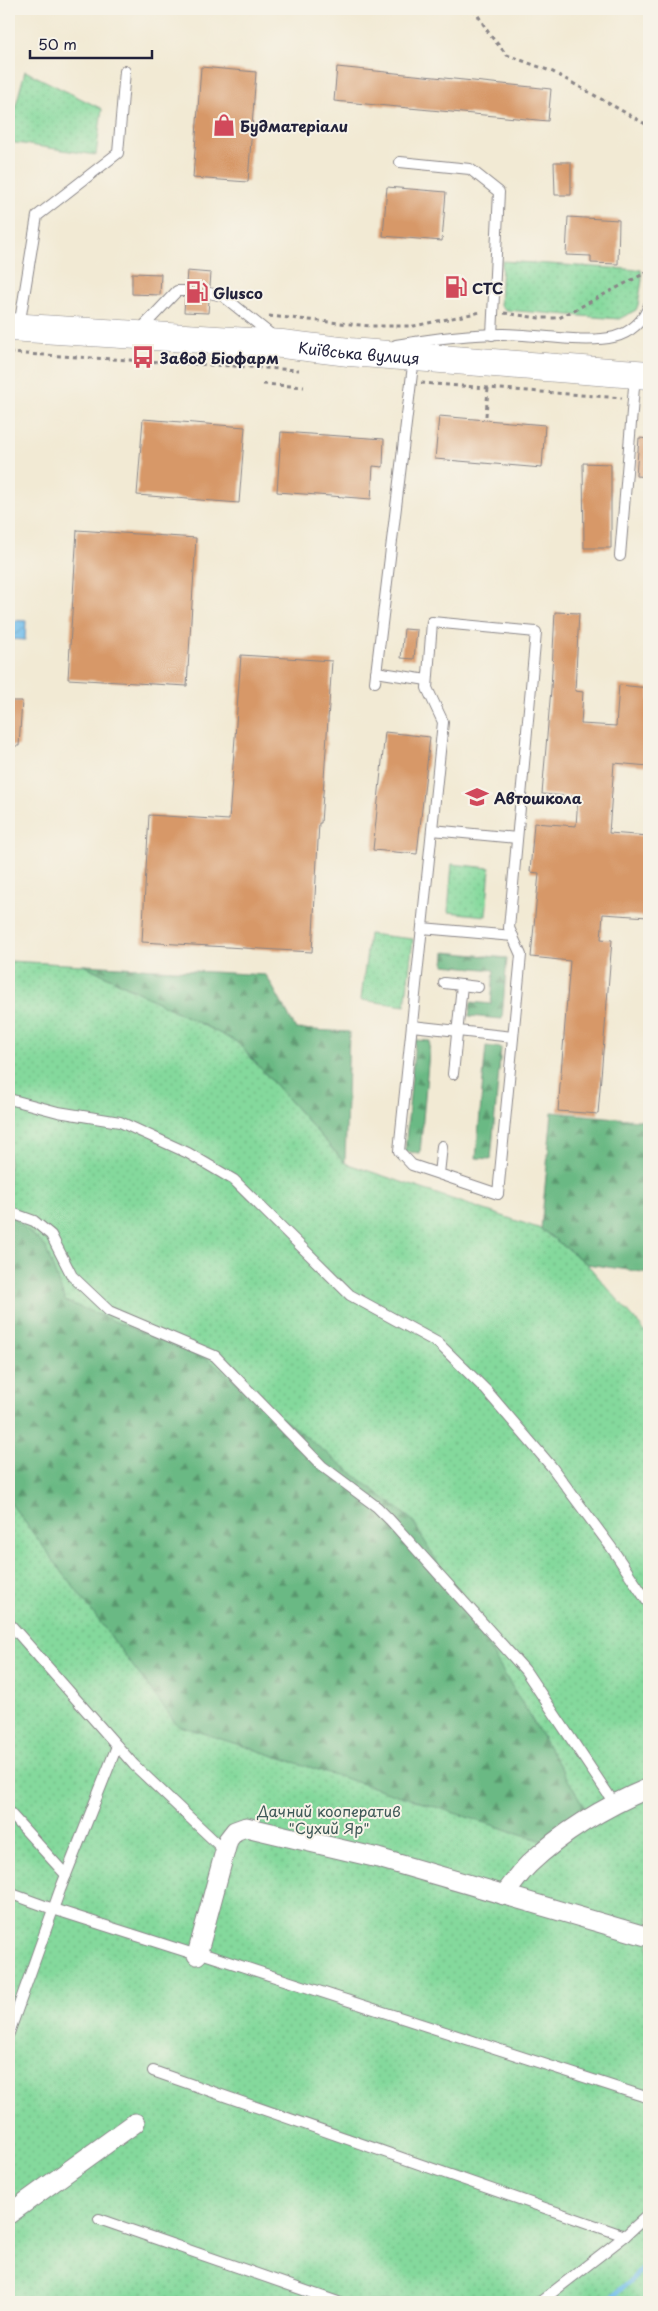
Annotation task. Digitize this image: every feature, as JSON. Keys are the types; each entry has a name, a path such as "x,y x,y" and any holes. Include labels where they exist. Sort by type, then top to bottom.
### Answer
{"main road":[{"name":"Київська вулиця","path":"14,327 282,344 349,352 413,370 639,382"}],"street":[{"path":"504,1895 528,1865 580,1822 614,1803 649,1788"},
{"path":"197,1955 228,1840 235,1831 246,1827 378,1858 649,1937"},
{"path":"9,2214 135,2123"}],"lane":[{"path":"14,327 37,216 118,153 126,71"},
{"path":"400,162 470,169 499,192 492,335"},
{"path":"135,335 177,291 185,291"},
{"path":"210,293 223,296 282,344"},
{"path":"349,352 448,336 614,337 630,331 646,316 649,305"},
{"path":"413,370 375,677 427,680"},
{"path":"620,556 639,382"},
{"path":"432,622 536,632 509,928 521,955 498,1194 412,1165 399,1151 432,830 443,722 427,688 432,622"},
{"path":"432,830 517,838"},
{"path":"422,928 513,936"},
{"path":"444,983 478,987"},
{"path":"453,1074 462,985"},
{"path":"412,1026 513,1037"},
{"path":"9,1099 58,1112 120,1122 188,1154 234,1180 350,1295 438,1343 486,1390 551,1466 611,1547 649,1604"},
{"path":"439,1174 442,1146"},
{"path":"9,1212 34,1221 50,1235 72,1276 109,1311 215,1356 322,1466 377,1507 525,1670 614,1803"},
{"path":"9,1623 134,1765 225,1851"},
{"path":"9,2034 53,1909 117,1746"},
{"path":"9,1812 66,1875"},
{"path":"9,1892 53,1909 197,1955 204,1954 649,2098"},
{"path":"153,2071 625,2236"},
{"path":"540,2302 625,2236 649,2214"},
{"path":"99,2219 338,2302"}],"path":[{"path":"474,9 490,35 507,55 552,72 649,126"},
{"path":"249,317 269,316 370,326 414,326 469,313 493,312 539,318 559,318 649,271"},
{"path":"9,353 264,367"},
{"path":"413,370 488,388 639,382"},
{"path":"263,384 304,387"},
{"path":"486,416 488,388"}],"green space":[{"path":"25,71 102,109 96,155 9,142 9,131"},
{"path":"502,261 641,270 642,280 638,305 636,310 619,319 506,310 500,305"},
{"path":"452,864 490,868 486,916 448,912"},
{"path":"369,934 413,939 405,1006 361,1000"},
{"path":"445,952 507,958 502,1019 469,1016 471,1002 491,1004 494,970 444,965"},
{"name":"Дачний кооператив \"Сухий Яр\"","path":"9,961 84,965 237,1042 345,1163 541,1229 587,1264 649,1336 649,2302 9,2302"},
{"path":"84,965 266,975 296,1029 349,1032 345,1163 237,1042"},
{"path":"415,1040 430,1041 420,1153 405,1152"},
{"path":"486,1046 501,1048 491,1159 476,1158"},
{"path":"552,1112 649,1121 649,1273 587,1264 541,1229"},
{"path":"9,1214 45,1246 65,1301 207,1359 412,1520 585,1808 552,1844 177,1725 9,1501"}],"water":[{"path":"9,620 26,621 25,640 9,639"}],"building":[{"name":"Будматеріали","path":"201,67 256,72 248,182 193,178"},
{"path":"337,67 551,89 548,121 334,101"},
{"path":"554,162 571,162 571,195 555,195"},
{"path":"387,187 446,192 442,241 383,236"},
{"path":"568,217 619,220 618,264 591,263 591,256 566,255"},
{"name":"Glusco","path":"187,271 211,273 210,286 204,288 202,292 204,298 209,300 208,313 184,312 185,298 189,297 192,291 191,287 186,284"},
{"path":"132,273 161,274 160,295 132,294"},
{"path":"439,416 545,425 542,468 435,459"},
{"path":"143,419 245,427 239,503 137,495"},
{"path":"281,432 384,439 383,467 373,466 371,499 277,492"},
{"path":"639,438 649,439 649,477 636,476"},
{"path":"583,463 611,464 611,548 584,548"},
{"path":"77,530 196,538 187,686 68,679"},
{"path":"555,612 579,613 575,691 583,692 581,724 616,726 619,685 649,688 649,766 614,763 609,833 649,836 648,917 603,914 601,939 612,940 598,1114 558,1111 570,961 531,957 539,873 530,872 534,823 576,826 578,797 542,794"},
{"path":"404,629 417,630 414,659 401,658"},
{"path":"241,655 332,661 321,823 319,823 312,952 142,942 149,815 229,820"},
{"path":"9,701 22,701 19,746 9,746"},
{"path":"385,732 430,737 417,854 373,850"}],"waterway":[{"path":"607,2302 649,2263"}],"place":[{"name":"Будматеріали","path":"224,125"},
{"name":"СТС","path":"456,287"},
{"name":"Glusco","path":"197,292"},
{"name":"Завод Біофарм","path":"143,357"},
{"name":"Автошкола","path":"477,797"}]}
